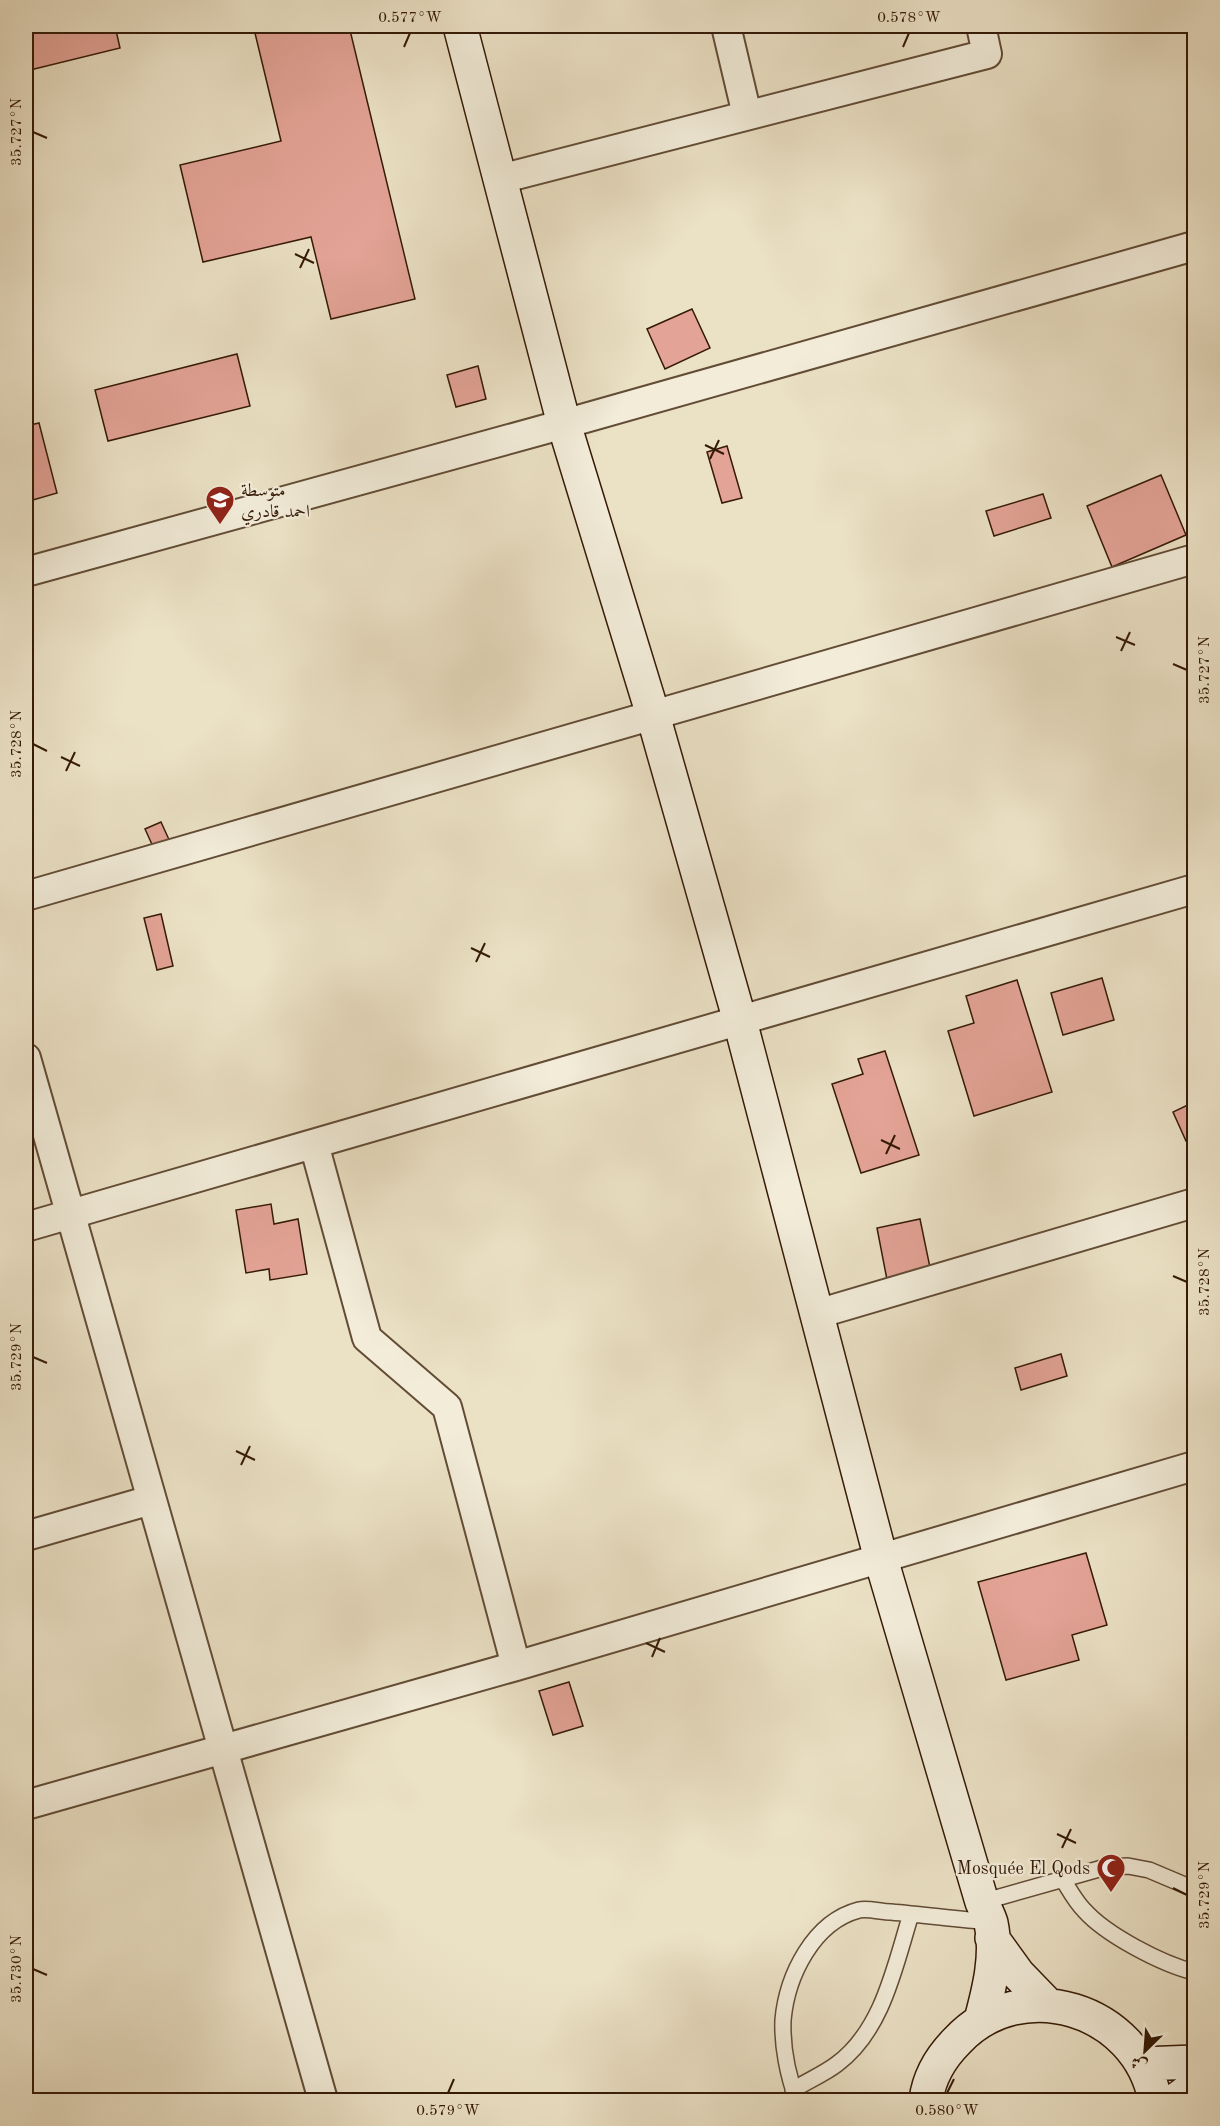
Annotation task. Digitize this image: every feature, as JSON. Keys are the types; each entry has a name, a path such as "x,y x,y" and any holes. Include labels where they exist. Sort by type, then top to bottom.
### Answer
{"street":[{"path":"460,26 564,424 653,715 740,1021 881,1559 988,1920 1018,1974 1048,2005"},
{"path":"726,26 747,115"},
{"path":"500,179 987,54 981,26"},
{"path":"26,572 564,424 1194,246"},
{"path":"26,896 1194,558"},
{"path":"26,1227 1194,889"},
{"path":"26,1058 322,2100"},
{"path":"314,1144 367,1338 447,1407 516,1666"},
{"path":"817,1314 1194,1203"},
{"path":"26,1805 516,1666 1194,1466"},
{"path":"26,1536 151,1500"},
{"path":"981,2020 990,1979 988,1920"},
{"path":"926,2100 935,2070 947,2050 963,2034 981,2020 1003,2011 1025,2006 1048,2005 1076,2010 1102,2023 1125,2041 1142,2064 1153,2089 1155,2100"},
{"path":"1142,2064 1194,2062"},
{"path":"1176,2100 1194,2086"}],"lane":[{"path":"911,1914 893,1975 867,2030 838,2064 795,2095 785,2050 783,2021 788,1995 796,1971 812,1943 834,1921 861,1910 988,1920 1062,1878 1106,1867 1128,1866 1149,1870 1194,1889"},
{"path":"1062,1878 1083,1909 1099,1924 1119,1938 1164,1961 1194,1972"}],"building":[{"path":"26,26 115,26 120,48 26,71"},
{"path":"267,26 349,26 415,299 331,319 311,237 203,262 180,165 281,141 254,29"},
{"path":"692,309 710,348 665,369 647,329"},
{"path":"237,354 250,406 108,441 95,390"},
{"path":"478,366 486,399 456,407 447,375"},
{"path":"39,423 57,493 26,502 26,426"},
{"path":"727,446 742,498 722,503 707,452"},
{"path":"1161,475 1186,535 1112,567 1087,506"},
{"path":"1043,494 1051,518 994,536 986,511"},
{"path":"161,822 171,844 155,851 145,829"},
{"path":"161,914 173,966 157,970 144,918"},
{"path":"1102,978 1114,1020 1063,1035 1051,993"},
{"path":"1017,980 1052,1092 974,1116 948,1031 974,1023 966,996"},
{"path":"885,1051 919,1155 861,1173 832,1084 863,1074 858,1059"},
{"path":"1194,1102 1194,1137 1186,1141 1173,1112"},
{"path":"271,1204 274,1224 298,1219 307,1274 270,1280 269,1269 246,1273 236,1210"},
{"path":"920,1219 933,1282 889,1290 877,1228"},
{"path":"1061,1354 1067,1376 1021,1390 1015,1368"},
{"path":"1086,1553 1107,1625 1072,1635 1079,1660 1006,1680 978,1582"},
{"path":"569,1682 583,1726 553,1735 539,1691"}],"place":[{"name":"متوسطة احمد قادري","path":"220,526"},
{"name":"Mosquée El Qods","path":"1111,1894"}]}
